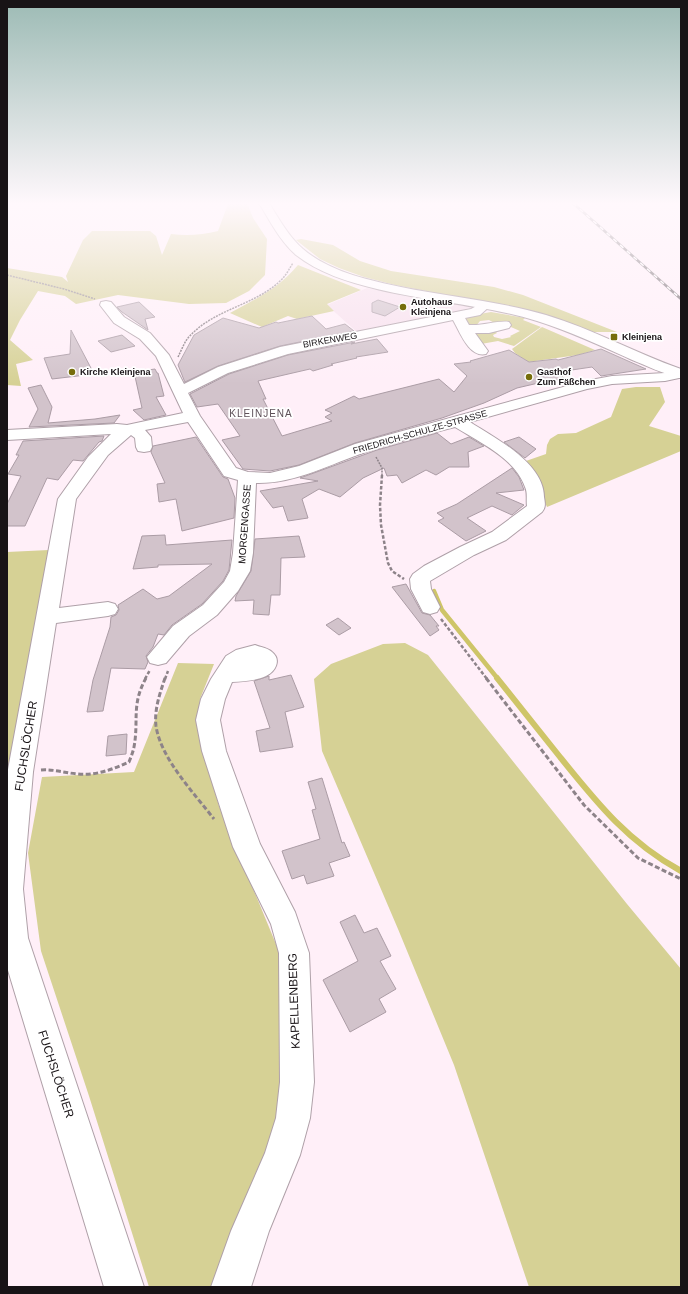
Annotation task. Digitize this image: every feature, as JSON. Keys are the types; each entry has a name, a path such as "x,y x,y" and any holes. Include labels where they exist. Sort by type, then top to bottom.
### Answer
{"street":[{"path":"318,263 330,270 366,282 525,314 558,323 680,374"},
{"path":"106,305 119,320 121,329 139,344 154,363 164,370 171,372"},
{"name":"BIRKENWEG","path":"180,390 223,370 286,350 460,322 484,306"},
{"path":"460,322 471,329 484,329 504,324"},
{"path":"460,322 475,345 481,351"},
{"name":"FRIEDRICH-SCHULZE-STRASSE","path":"171,372 192,416 230,472 247,477 270,478 304,470 370,446 599,382 665,377 680,374"},
{"name":"FUCHSLÖCHER","path":"119,1285 13,938 9,889 20,772 67,499 88,468 113,441 192,416"},
{"path":"430,607 421,589 420,579 431,570 499,536 536,508 535,490 524,468 515,460 457,421"},
{"path":"7,435 117,429 135,435"},
{"name":"MORGENGASSE","path":"164,662 181,631 210,610 231,586 240,571 244,553 247,477"},
{"path":"47,617 108,609"},
{"name":"KAPELLENBERG","path":"225,675 213,699 208,720 214,751 247,847 285,922 294,953 297,1082 293,1118 282,1155 250,1231 231,1287"}],"path":[{"path":"171,372 188,338 201,326 215,317 264,292 280,281 293,263"},
{"path":"7,275 64,289 95,299 106,305"},
{"path":"370,446 382,468 380,505 381,525 388,563 392,571 400,577 407,580 420,579"},
{"path":"430,607 584,805 638,858 681,879"},
{"path":"20,772 48,769 80,774 111,771 129,762 134,746 136,704 141,687 164,662"},
{"path":"164,662 163,682 158,701 156,726 166,754 215,820"}],"shaded area":[{"path":"72,263 266,263 265,275 249,291 226,303 189,304 118,295 76,304 65,296 38,291 20,320 10,340 33,360 16,364 21,386 7,385 7,268 62,277 68,282 66,276"},
{"path":"329,263 367,263 391,271 494,287 523,295 617,332 593,332 560,320 478,301 395,285 364,277"},
{"path":"298,265 361,290 327,304 334,311 297,319 288,316 262,327 230,313 275,287"},
{"path":"367,288 473,307 426,319 357,332 327,305"},
{"path":"491,312 525,318 523,320 541,327 514,346 498,341 481,344 471,333 495,331 497,333 493,335 494,337 502,339 511,337 510,336 520,331 502,323 498,325 489,320 480,321 475,327 468,325 463,317"},
{"path":"542,327 595,350 578,355 528,362 515,353 512,349"},
{"path":"636,387 660,387 665,402 649,426 681,436 681,451 547,507 532,473 523,462 546,454 547,445 550,439 558,434 576,433 611,417 622,389"},
{"path":"49,550 7,833 7,552"},
{"path":"405,643 428,655 627,904 681,969 681,1287 529,1287 454,1065 322,751 314,679 331,664 383,644"},
{"path":"178,663 214,664 200,699 198,730 219,806 278,949 286,992 290,1079 270,1163 219,1287 149,1287 89,1096 41,951 28,853 42,777 134,772"}],"building":[{"path":"378,300 400,307 385,316 372,312 372,303"},
{"path":"139,302 155,317 145,319 148,330 117,307"},
{"path":"312,316 326,329 345,324 354,331 280,346 218,366 185,382 178,365 194,335 223,318 259,328 276,322 278,323"},
{"path":"71,330 92,370 86,375 52,379 44,358 70,354"},
{"path":"122,335 135,346 111,352 98,341"},
{"path":"377,339 388,352 356,357 357,358 331,364 333,365 313,371 310,369 258,381 266,399 263,399 282,436 332,421 325,417 332,413 325,410 354,396 359,399 439,379 454,392 467,376 454,364 471,362 470,361 509,350 529,362 558,360 601,349 646,369 601,376 592,367 558,372 565,379 547,381 517,388 484,403 442,418 355,443 299,465 270,471 243,469 222,440 240,436 218,404 197,407 190,394 229,374 288,355"},
{"path":"155,369 158,373 164,396 156,397 166,415 144,420 133,410 142,408 134,372"},
{"path":"41,385 52,407 48,423 95,419 120,415 114,423 29,427 38,409 28,388"},
{"path":"437,433 451,444 469,437 484,446 468,452 469,467 449,467 436,475 426,470 402,483 397,475 387,476 384,468 363,478 340,497 319,489 302,499 308,518 288,521 283,506 273,508 260,491 318,481 300,478 377,450"},
{"path":"104,436 102,441 99,442 83,461 73,460 58,480 47,478 25,526 7,526 7,504 21,476 8,474 19,455 16,455 23,441"},
{"path":"196,437 223,477 228,479 235,498 234,518 182,531 176,499 159,502 157,484 165,483 151,452 153,446"},
{"path":"519,437 536,449 525,458 504,442"},
{"path":"512,468 519,477 524,490 496,493 524,505 512,515 492,506 467,518 486,531 466,541 438,521 444,518 437,513 457,504"},
{"path":"165,535 166,545 232,540 229,570 223,581 202,604 172,625 164,635 158,634 153,647 146,656 148,662 145,669 111,668 103,711 87,712 93,680 110,627 111,617 116,615 119,610 118,605 143,589 157,599 169,596 212,564 158,565 158,567 133,569 142,536"},
{"path":"299,536 305,557 281,558 280,595 271,595 269,615 253,614 254,600 235,601 236,596 251,571 255,539"},
{"path":"406,584 422,613 430,615 439,626 436,626 439,630 430,636 392,587"},
{"path":"338,618 351,628 339,635 326,625"},
{"path":"291,675 304,707 285,712 293,747 260,752 256,731 270,728 254,681 269,676 269,680"},
{"path":"127,734 126,754 106,756 108,736"},
{"path":"322,778 342,843 344,842 350,856 329,863 334,876 307,884 304,875 292,879 282,851 320,839 312,810 316,809 308,782"},
{"path":"355,915 364,933 377,928 391,956 380,961 396,989 379,999 386,1012 350,1032 323,980 358,961 340,922"}],"waterway":[{"path":"434,591 442,610 498,679"},
{"path":"497,678 574,774 614,820 662,860 681,871"}],"railway":[{"path":"641,263 681,299"}],"place":[{"name":"Autohaus Kleinjena","path":"403,307"},
{"name":"Kleinjena","path":"614,337"},
{"name":"Kirche Kleinjena","path":"72,372"},
{"name":"Gasthof Zum Fäßchen","path":"529,377"}],"district":[{"name":"KLEINJENA","path":"261,413"}]}
